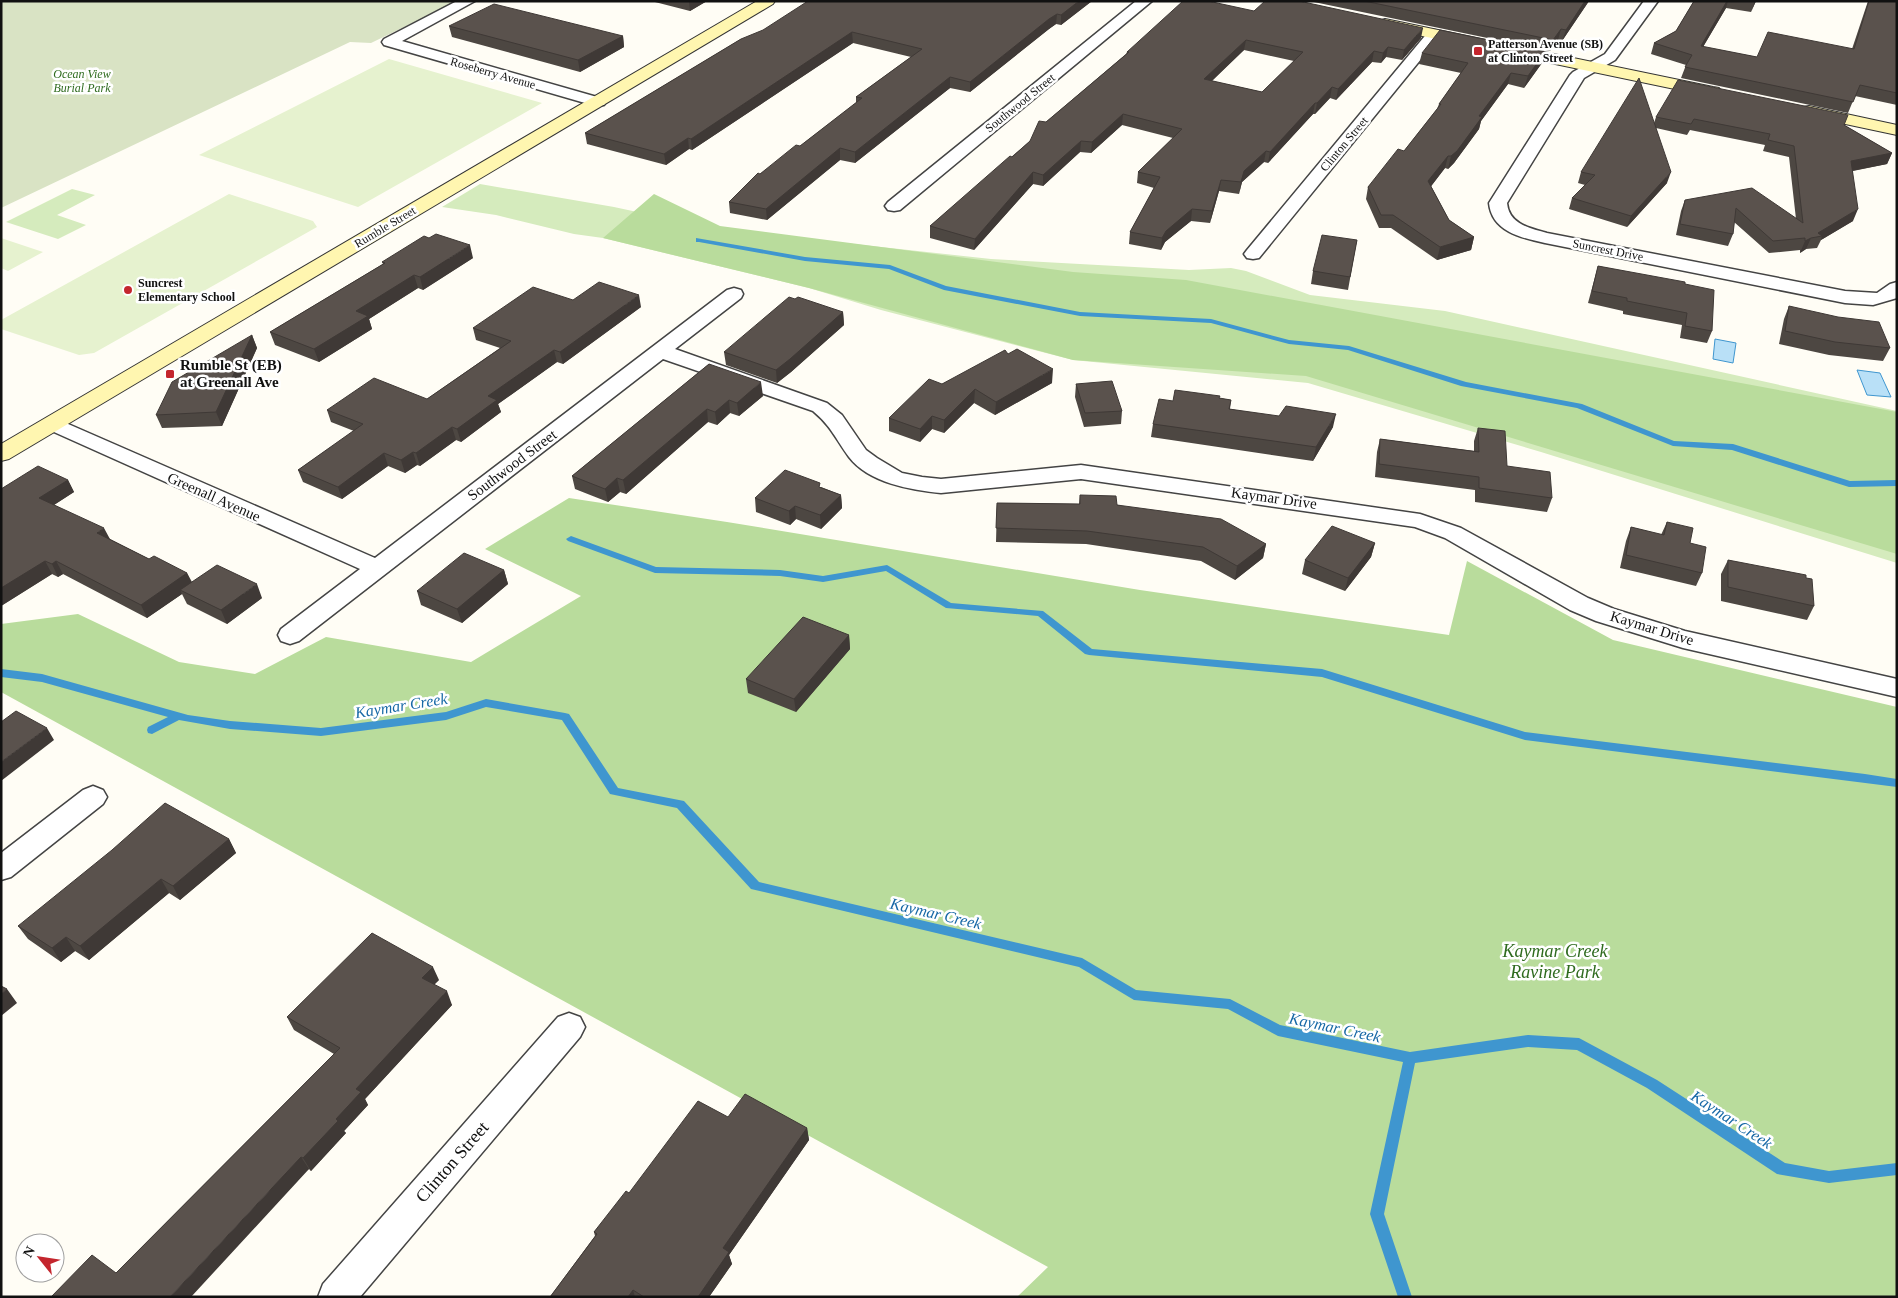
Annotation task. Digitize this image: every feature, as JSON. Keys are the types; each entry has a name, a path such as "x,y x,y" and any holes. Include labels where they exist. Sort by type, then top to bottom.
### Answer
{"street":[{"name":"Roseberry Avenue","path":"468,1 389,42 598,102"},
{"name":"Rumble Street","path":"1,454 768,1"},
{"name":"Southwood Street","path":"894,206 1145,1"},
{"path":"1593,67 1610,57 1651,1"},
{"path":"1369,20 1726,94"},
{"name":"Clinton Street","path":"1253,254 1434,34"},
{"name":"Suncrest Drive","path":"1593,67 1578,75 1498,203 1498,210 1508,224 1545,238 1845,297 1876,299 1888,295 1897,288"},
{"path":"1792,108 1897,130"},
{"name":"Southwood Street","path":"290,635 734,294"},
{"name":"Kaymar Drive","path":"660,351 820,407 835,419 858,454 869,463 895,478 941,486 1081,472 1420,521 1453,533 1579,604 1605,615 1683,639 1897,688"},
{"name":"Greenall Avenue","path":"52,424 377,568"},
{"path":"1,869 92,797"},
{"name":"Clinton Street","path":"336,1297 569,1027"}],"green space":[{"name":"Ocean View Burial Park","path":"1,1 458,1 371,43 350,42 1,208"},
{"path":"389,59 542,103 358,207 199,155"},
{"path":"480,184 614,207 716,229 991,259 1189,270 1231,268 1246,271 1310,295 1445,311 1897,411 1897,563 1541,452 1308,383 1073,360 881,310 809,288 603,238 574,234 496,215 442,207"},
{"path":"72,189 95,195 57,215 86,225 58,239 6,222"},
{"path":"229,194 313,221 317,227 94,353 79,355 1,329 1,320"},
{"path":"654,194 720,226 1073,272 1186,280 1897,412 1897,554 1306,376 1073,360 809,288 603,238"},
{"path":"1,238 43,252 8,271 1,268"},
{"name":"Kaymar Creek Ravine Park","path":"569,498 1140,590 1449,635 1467,561 1613,640 1897,707 1897,1297 1017,1297 1048,1267 1,692 1,624 78,614 179,662 255,674 326,637 471,662 581,596 485,549"}],"water":[{"path":"1715,339 1736,343 1733,363 1713,359"},
{"path":"1857,370 1880,373 1891,397 1867,395"}],"building":[{"path":"808,1 1079,1 1061,15 1057,14 1049,19 970,82 950,77 855,152 840,148 766,209 729,202 758,173 760,174 796,145 800,146 862,98 856,97 922,49 852,32 691,139 688,138 664,154 585,133 741,39 763,30"},
{"path":"1183,1 1208,1 1254,11 1265,1 1299,1 1423,28 1404,50 1388,47 1383,53 1374,51 1338,89 1332,87 1315,103 1270,152 1266,151 1244,171 1241,182 1221,180 1212,211 1192,209 1166,231 1162,238 1130,232 1160,177 1138,172 1182,129 1123,114 1092,142 1081,141 1043,175 1033,172 975,239 930,226 1010,156 1012,157 1030,141 1039,121 1046,122 1129,52 1127,52","holes":["1246,40 1303,52 1262,92 1204,79"]},
{"path":"1364,1 1585,1 1566,30 1561,29 1553,40"},
{"path":"1694,1 1727,1 1701,46 1757,57 1768,32 1854,49 1869,1 1897,1 1897,93 1860,85 1853,102 1685,67 1692,55 1654,43 1676,31"},
{"path":"494,4 623,36 578,60 449,26"},
{"path":"1440,30 1545,52 1528,76 1511,73 1479,116 1482,117 1457,151 1448,156 1428,181 1449,220 1474,237 1440,247 1393,215 1381,215 1368,187 1398,149 1404,151 1441,104 1439,104 1468,63 1422,53"},
{"path":"1639,78 1671,172 1631,216 1572,198 1595,175 1581,172"},
{"path":"1678,80 1848,115 1844,125 1892,153 1851,161 1858,209 1818,233 1822,236 1805,241 1805,238 1773,241 1736,208 1733,234 1680,224 1685,200 1752,188 1803,223 1794,146 1768,140 1770,134 1694,119 1691,124 1656,117"},
{"path":"436,234 470,245 420,277 414,275 356,311 368,316 314,349 270,332 385,263 382,262 424,236 429,238"},
{"path":"1322,235 1357,240 1350,277 1313,271"},
{"path":"1598,266 1685,282 1685,284 1714,290 1712,331 1685,326 1687,313 1627,301 1627,298 1592,291"},
{"path":"599,282 639,295 560,352 554,350 488,396 497,400 457,429 452,427 416,453 413,452 401,460 384,453 338,487 298,470 363,424 327,410 374,378 427,399 511,341 473,328 533,287 573,300"},
{"path":"789,297 795,299 798,297 843,312 776,370 724,352"},
{"path":"1789,306 1838,317 1879,322 1890,348 1835,342 1785,331"},
{"path":"252,335 216,412 156,415 172,382"},
{"path":"1017,349 1053,369 996,402 975,389 944,420 932,416 920,429 889,418 929,379 942,384 1005,350 1008,354"},
{"path":"709,364 761,382 737,403 729,400 715,412 707,409 623,480 617,478 605,489 572,476"},
{"path":"1112,381 1122,411 1085,413 1076,384"},
{"path":"1175,390 1220,396 1219,398 1231,400 1229,409 1279,416 1286,406 1336,414 1316,447 1153,424 1159,399 1173,401"},
{"path":"1478,428 1505,431 1507,466 1550,472 1552,498 1479,488 1479,477 1379,464 1380,439 1479,452"},
{"path":"38,466 68,480 39,498 104,528 97,533 149,559 154,556 187,573 141,605 56,561 52,564 45,561 1,588 1,489"},
{"path":"785,470 820,483 819,487 841,495 820,515 795,506 789,511 755,498"},
{"path":"1080,495 1116,496 1117,505 1221,519 1266,544 1237,566 1203,547 1087,531 996,528 997,503 1080,504"},
{"path":"1667,522 1693,528 1690,543 1706,547 1702,573 1626,555 1631,527 1664,535"},
{"path":"1332,526 1375,543 1348,578 1305,560"},
{"path":"464,553 504,570 457,609 417,591"},
{"path":"1728,560 1806,575 1806,578 1812,579 1814,606 1728,587"},
{"path":"217,565 257,584 221,610 180,590"},
{"path":"803,617 849,635 794,699 746,679"},
{"path":"16,711 47,728 1,762 1,722"},
{"path":"165,803 229,839 173,886 161,879 80,946 66,937 52,948 18,926 112,850"},
{"path":"372,933 433,967 422,978 447,991 356,1089 361,1092 336,1119 338,1121 303,1158 301,1157 170,1297 51,1297 92,1255 116,1273 340,1048 287,1017"},
{"path":"1,986 7,989 1,994"},
{"path":"745,1094 807,1128 723,1248 729,1252 698,1297 644,1297 633,1290 628,1297 550,1297 597,1234 594,1232 626,1191 629,1193 698,1101 728,1117"}],"waterway":[{"path":"699,240 805,259 890,267 944,288 1080,314 1211,321 1289,342 1349,348 1464,384 1579,406 1673,443 1733,447 1849,484 1897,483"},
{"path":"571,539 655,570 780,573 823,579 887,568 949,606 1040,613 1089,652 1322,673 1525,736 1897,783"},
{"name":"Kaymar Creek","path":"1,673 42,678 178,716"},
{"name":"Kaymar Creek","path":"178,716 230,725 321,732 446,716 486,703 565,717 614,791 680,804 755,886 1082,963 1134,995 1230,1004 1278,1030 1410,1058"},
{"path":"152,730 178,716"},
{"name":"Kaymar Creek","path":"1410,1058 1528,1041 1579,1044 1652,1084 1782,1169 1829,1177 1897,1169"},
{"path":"1405,1297 1377,1214 1410,1058"}],"place":[{"name":"Patterson Avenue (SB) at Clinton Street","path":"1478,51"},
{"name":"Suncrest Elementary School","path":"128,290"},
{"name":"Rumble St (EB) at Greenall Ave","path":"170,374"}]}
